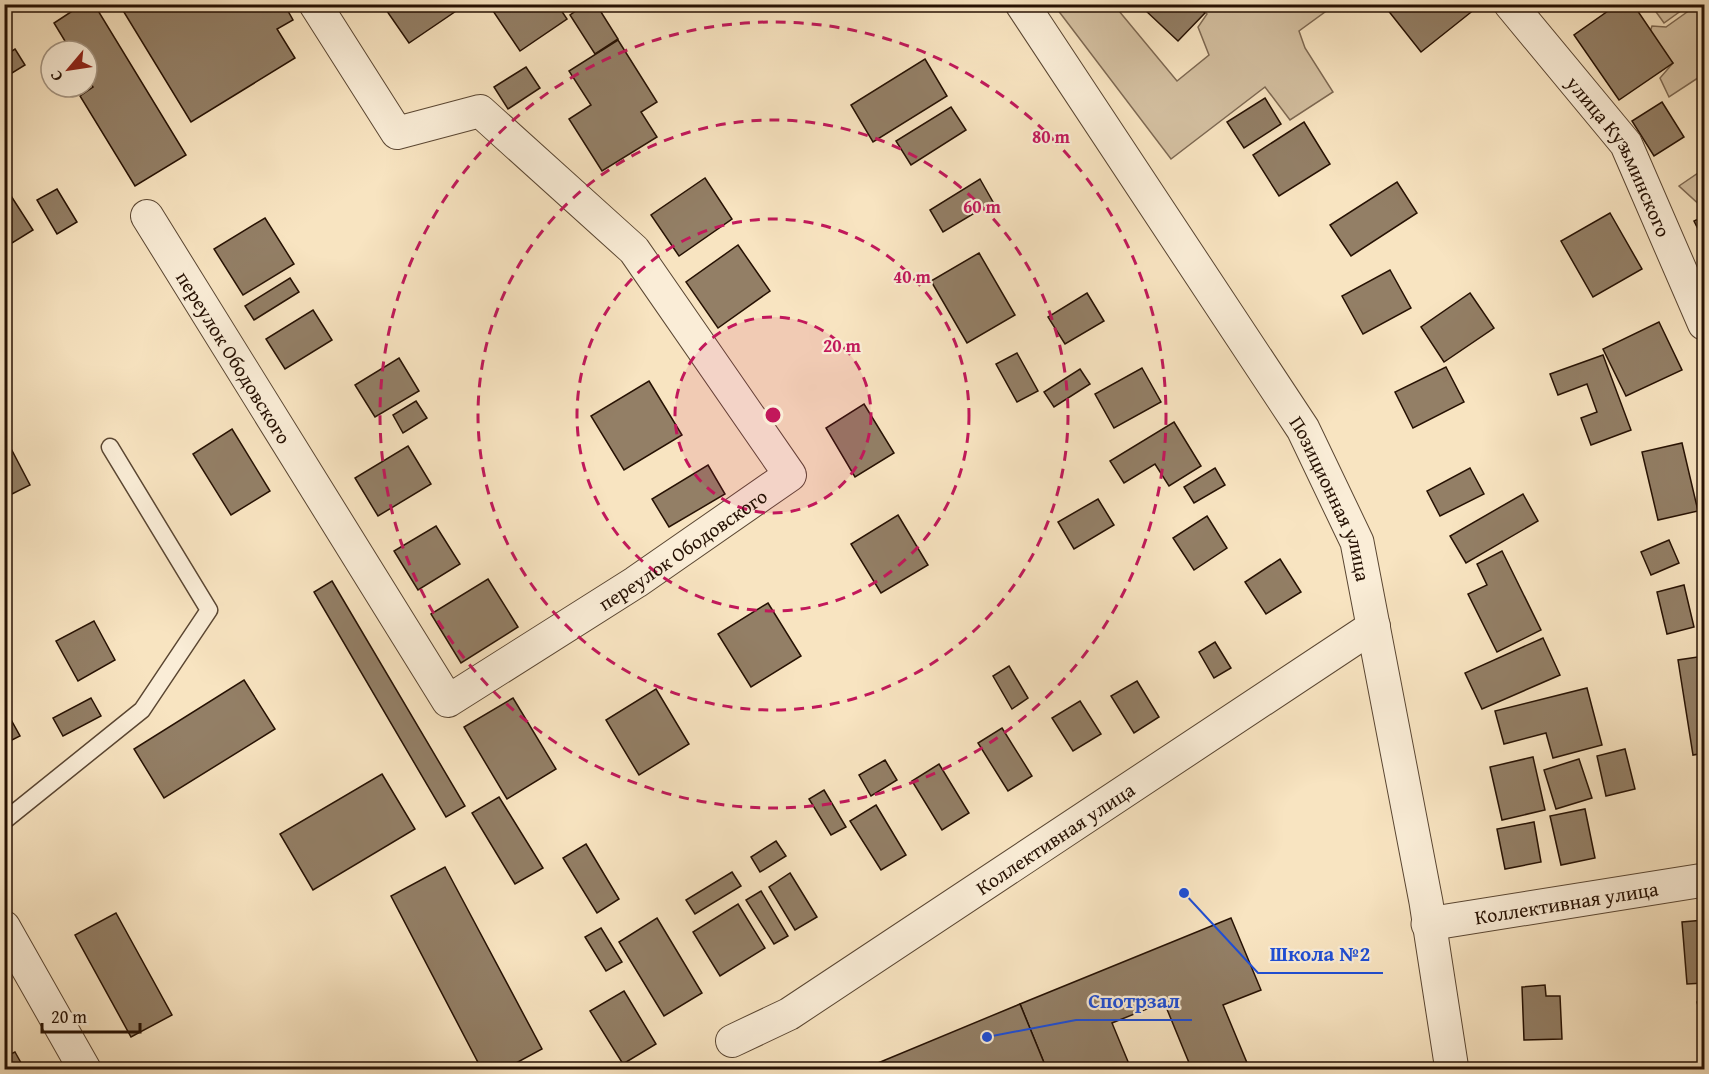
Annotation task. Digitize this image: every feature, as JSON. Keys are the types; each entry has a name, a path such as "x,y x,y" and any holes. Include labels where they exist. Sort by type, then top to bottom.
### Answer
{"street":[{"name":"переулок Ободовского","path":"147,216 448,701 636,582 790,475 634,250 480,111 397,133 315,4"},
{"name":"Позиционная улица","path":"1022,4 1303,429 1357,542 1422,879 1452,1070"},
{"name":"улица Кузьминского","path":"1510,4 1626,144 1704,324"},
{"name":"Коллективная улица","path":"732,1041 789,1014 1374,626"},
{"name":"Коллективная улица","path":"1428,924 1704,880"},
{"path":"4,927 85,1070"}],"lane":[{"path":"4,821 142,710 209,610 110,447"}],"shaded area":[{"path":"1054,5 1114,5 1177,81 1209,55 1198,27 1207,14 1201,5 1330,5 1329,9 1299,31 1305,48 1333,92 1290,120 1265,87 1171,159"},
{"path":"1651,5 1689,5 1664,23"},
{"path":"1697,5 1704,5 1704,74 1669,97 1660,78 1673,63 1648,38 1652,26 1666,27"},
{"path":"1704,169 1704,206 1702,207 1679,186"}],"building":[{"path":"83,4 94,4 186,155 135,186 82,99 99,99 99,39 64,39 54,23"},
{"path":"119,4 284,4 293,20 277,29 295,58 191,122"},
{"path":"382,4 461,4 462,7 409,43"},
{"path":"496,4 557,4 567,19 520,51 491,8"},
{"path":"586,4 596,4 618,39 595,54 570,15"},
{"path":"1150,4 1196,4 1205,13 1178,41 1145,10"},
{"path":"1383,4 1471,4 1475,9 1421,52"},
{"path":"1618,4 1633,4 1673,63 1619,100 1574,35"},
{"path":"618,40 657,102 641,112 657,137 602,171 569,119 591,105 569,71"},
{"path":"15,49 25,65 4,78 4,56"},
{"path":"925,59 947,96 873,142 851,105"},
{"path":"526,67 540,88 508,109 494,87"},
{"path":"1265,98 1281,124 1244,148 1227,122"},
{"path":"1662,102 1684,137 1654,156 1632,121"},
{"path":"951,107 966,130 911,165 896,141"},
{"path":"1304,122 1330,164 1279,196 1253,155"},
{"path":"705,178 732,219 679,256 651,215"},
{"path":"980,179 993,202 943,232 930,210"},
{"path":"1397,182 1417,213 1351,256 1330,225"},
{"path":"4,185 33,230 4,248"},
{"path":"57,189 77,222 57,234 37,200"},
{"path":"1610,213 1642,269 1593,297 1561,241"},
{"path":"1704,216 1704,241 1694,221"},
{"path":"265,218 294,264 243,295 214,249"},
{"path":"738,245 770,291 718,328 686,282"},
{"path":"979,253 1015,315 967,343 931,281"},
{"path":"1390,270 1411,308 1363,334 1342,296"},
{"path":"290,278 299,292 254,320 245,306"},
{"path":"1087,293 1104,321 1065,344 1048,317"},
{"path":"1470,293 1494,328 1444,362 1421,327"},
{"path":"313,310 332,340 285,369 266,339"},
{"path":"1659,322 1682,370 1626,396 1603,349"},
{"path":"1017,353 1038,391 1017,402 996,364"},
{"path":"1603,355 1631,430 1591,445 1581,418 1597,412 1587,384 1558,395 1550,374"},
{"path":"399,358 419,391 375,417 355,385"},
{"path":"1446,367 1464,402 1413,428 1395,392"},
{"path":"1142,368 1161,402 1114,428 1095,394"},
{"path":"1080,369 1090,384 1054,407 1044,392"},
{"path":"649,381 682,435 624,470 591,416"},
{"path":"416,401 427,418 403,433 393,415"},
{"path":"864,404 894,453 855,477 826,428"},
{"path":"1174,422 1201,466 1169,486 1155,464 1124,483 1110,461"},
{"path":"232,429 270,491 231,515 193,454"},
{"path":"6,439 30,485 4,498 4,440"},
{"path":"1682,443 1698,511 1658,520 1642,452"},
{"path":"408,446 431,484 378,516 355,478"},
{"path":"708,465 725,494 669,527 652,499"},
{"path":"1215,468 1225,485 1194,503 1184,487"},
{"path":"1470,468 1484,494 1440,516 1427,491"},
{"path":"1523,494 1538,521 1466,563 1450,536"},
{"path":"1098,499 1114,525 1074,549 1058,522"},
{"path":"898,515 928,565 881,593 851,544"},
{"path":"1207,516 1227,548 1194,570 1173,538"},
{"path":"436,526 460,564 418,590 394,551"},
{"path":"1669,540 1679,563 1651,575 1641,552"},
{"path":"1502,551 1541,630 1497,652 1468,594 1487,585 1477,564"},
{"path":"1280,559 1301,592 1266,614 1245,582"},
{"path":"488,579 518,627 461,663 431,614"},
{"path":"332,581 465,806 446,817 314,592"},
{"path":"1684,585 1694,627 1667,634 1657,592"},
{"path":"768,603 801,656 751,687 718,634"},
{"path":"94,621 115,660 78,681 56,641"},
{"path":"1543,638 1560,675 1482,709 1465,673"},
{"path":"1215,642 1231,668 1214,678 1199,652"},
{"path":"1704,656 1704,753 1693,755 1678,660"},
{"path":"1009,666 1028,698 1012,709 993,676"},
{"path":"244,680 275,729 164,798 134,749"},
{"path":"1137,681 1159,717 1134,733 1111,696"},
{"path":"1587,688 1602,745 1553,758 1546,733 1504,744 1495,711"},
{"path":"656,689 689,744 639,775 606,720"},
{"path":"91,698 101,716 63,736 53,718"},
{"path":"513,698 556,769 507,799 464,727"},
{"path":"1080,701 1101,734 1073,751 1052,718"},
{"path":"4,707 20,736 4,744"},
{"path":"1002,728 1032,776 1008,791 978,743"},
{"path":"1625,749 1635,789 1606,796 1597,756"},
{"path":"1533,757 1545,810 1502,820 1490,767"},
{"path":"1579,759 1592,798 1556,809 1544,770"},
{"path":"885,760 897,780 871,796 859,775"},
{"path":"939,764 969,813 942,830 912,781"},
{"path":"382,774 415,829 313,890 280,834"},
{"path":"1704,777 1704,811 1698,778"},
{"path":"824,790 846,827 831,835 809,799"},
{"path":"499,797 543,868 515,884 472,813"},
{"path":"876,805 906,855 881,870 850,821"},
{"path":"1585,809 1595,858 1561,865 1550,816"},
{"path":"1534,822 1541,862 1505,869 1497,829"},
{"path":"776,841 786,856 760,872 751,857"},
{"path":"586,844 619,899 597,913 563,858"},
{"path":"445,867 542,1049 503,1070 482,1070 391,896"},
{"path":"732,872 741,886 695,914 686,900"},
{"path":"790,873 817,917 795,930 769,887"},
{"path":"761,891 788,936 774,944 746,900"},
{"path":"738,904 765,948 720,976 693,932"},
{"path":"116,913 172,1015 131,1037 75,935"},
{"path":"657,918 702,993 664,1016 619,942"},
{"path":"1231,918 1261,990 1223,1005 1250,1070 1192,1070 1164,1002 1112,1023 1129,1064 1114,1070 1047,1070 1020,1004"},
{"path":"1704,920 1704,983 1687,984 1682,922"},
{"path":"601,928 622,962 606,971 585,937"},
{"path":"1545,985 1546,996 1560,996 1562,1039 1524,1040 1522,987"},
{"path":"624,991 656,1044 623,1064 590,1011"},
{"path":"1704,1000 1704,1028 1697,1002"},
{"path":"1020,1004 1047,1070 861,1070"},
{"path":"15,1052 25,1070 4,1070 4,1057"}],"place":[{"name":"Школа №2","path":"1184,893"},
{"name":"Спотрзал","path":"987,1037"}]}
